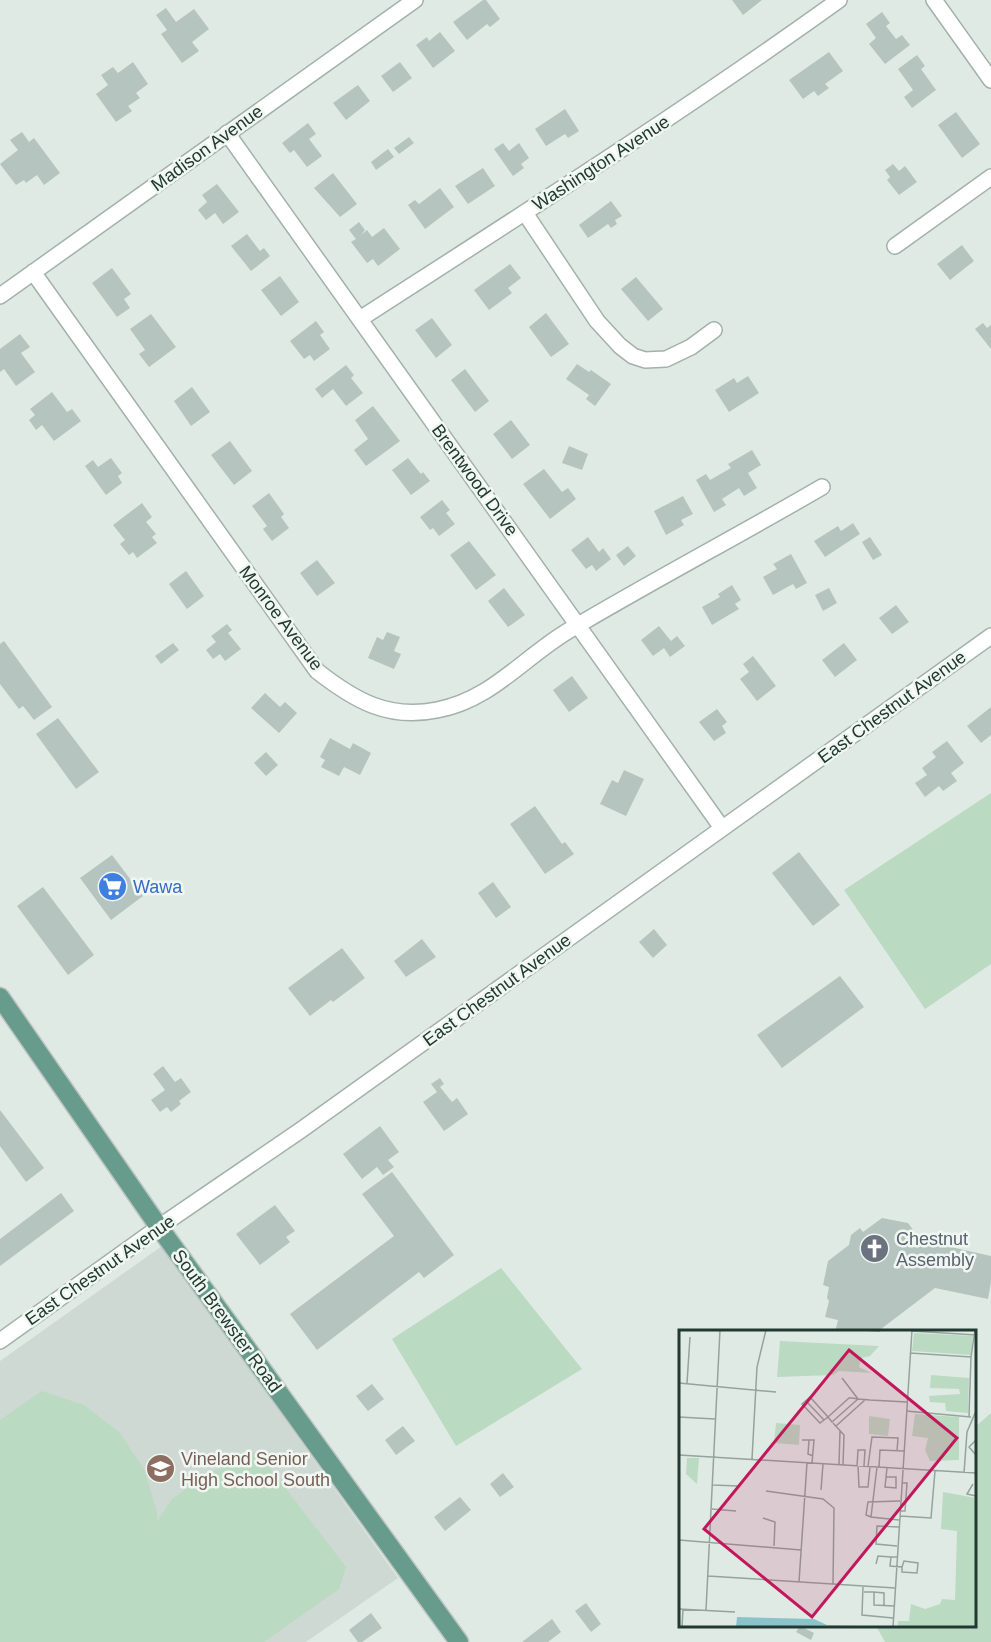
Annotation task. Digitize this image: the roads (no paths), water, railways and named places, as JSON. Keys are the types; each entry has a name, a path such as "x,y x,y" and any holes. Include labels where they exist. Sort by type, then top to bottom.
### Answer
{"main road":[{"name":"South Brewster Road","path":"0,997 159,1227 459,1642"}],"street":[{"name":"Madison Avenue","path":"0,296 415,0"},
{"name":"Washington Avenue","path":"360,320 753,62 839,0"},
{"path":"934,0 991,80"},
{"name":"Brentwood Drive","path":"227,133 722,828"},
{"path":"895,246 991,177"},
{"path":"525,213 597,321 620,346 633,356 645,360 666,359 691,347 714,330"},
{"name":"Monroe Avenue","path":"33,273 316,671 365,704 401,713 435,711 466,703 497,684 547,645 579,625 822,487"},
{"name":"East Chestnut Avenue","path":"0,1341 159,1227 301,1130 991,636"}],"place":[{"name":"Wawa","path":"112,887"},
{"name":"Chestnut Assembly","path":"875,1249"},
{"name":"Vineland Senior High School South","path":"160,1469"}]}
